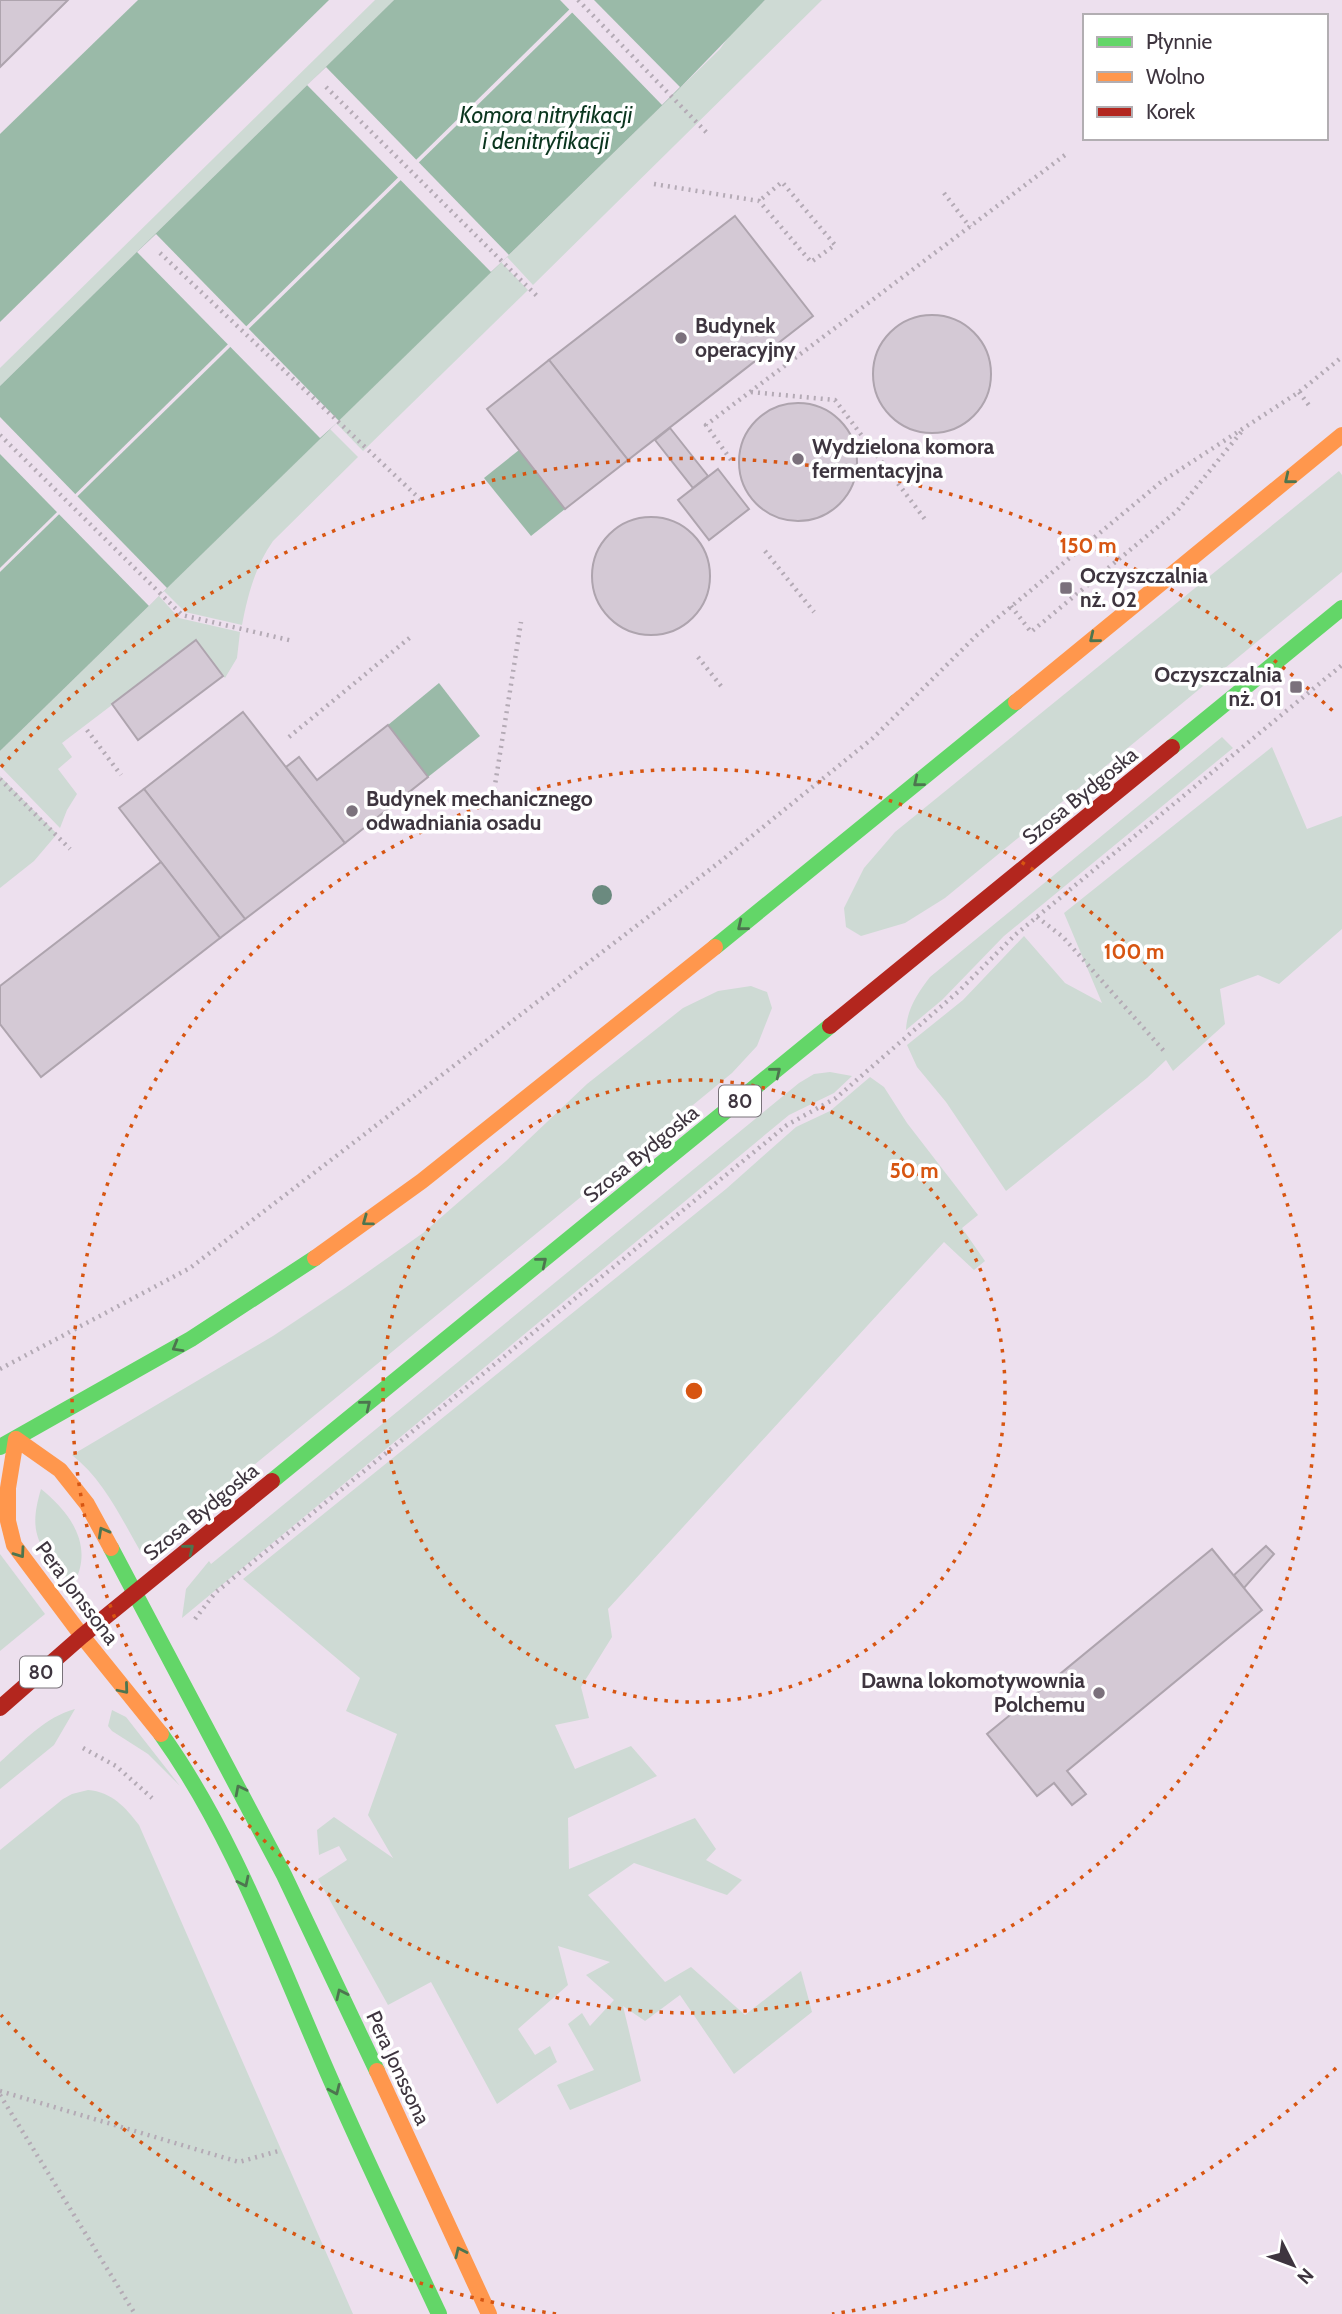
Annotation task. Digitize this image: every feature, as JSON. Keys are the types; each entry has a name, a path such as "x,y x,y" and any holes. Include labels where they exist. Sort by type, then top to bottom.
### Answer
{"main road":[{"path":"0,1447 191,1339 318,1256 422,1181 772,902 1342,435"},
{"name":"Szosa Bydgoska","path":"0,1708 82,1636 1342,608"},
{"name":"Pera Jonssona","path":"439,2314 335,2091 248,1888 210,1814 177,1756 157,1728 82,1636 14,1545 8,1521 8,1488 16,1439 60,1470 87,1504 136,1592 284,1875 489,2314"}],"path":[{"path":"578,0 707,133"},
{"path":"326,87 538,297"},
{"path":"731,460 706,425 1065,155"},
{"path":"654,184 759,201 811,262 835,245 782,182 759,201"},
{"path":"944,193 970,227"},
{"path":"160,253 421,500"},
{"path":"0,1369 190,1268 792,804 873,738 977,635 1161,482 1299,392 1342,357"},
{"path":"750,391 835,400 927,522"},
{"path":"1011,606 1031,632 1177,511 1245,427"},
{"path":"0,435 182,615 293,641"},
{"path":"765,551 814,612"},
{"path":"491,810 521,622"},
{"path":"289,737 413,635"},
{"path":"698,657 721,687"},
{"path":"191,1624 215,1593 787,1125 836,1098 959,991 1015,935 1342,666"},
{"path":"87,730 121,775"},
{"path":"0,779 70,849"},
{"path":"1037,917 1063,937 1164,1051"},
{"path":"83,1748 117,1766 158,1803"},
{"path":"0,2093 239,2162 282,2150"},
{"path":"0,2093 135,2314"}],"shaded area":[{"path":"375,0 394,0 0,386 0,368"},
{"path":"765,0 822,0 533,285 507,257 720,49 732,32"},
{"path":"501,262 528,290 363,451 336,423"},
{"path":"330,429 358,457 273,541 253,581 242,625 185,612 164,591"},
{"path":"1339,471 1342,475 1342,572 945,898 905,923 861,936 846,927 844,908 864,868 895,832"},
{"path":"159,596 179,618 240,632 237,658 225,678 196,641 62,743 72,757 58,769 77,794 60,828 0,766 0,751"},
{"path":"1222,737 1233,748 1004,936 942,1000 906,1030 908,1015 930,977"},
{"path":"1272,747 1307,829 1342,816 1342,929 1279,984 1258,975 1220,989 1225,1024 1173,1071 1166,1060 1006,1191 946,1102 917,1067 907,1045 963,1000 1024,936 1065,983 1102,1003 1064,913"},
{"path":"0,776 57,834 34,861 0,888"},
{"path":"751,986 767,992 772,1008 757,1046 732,1073 143,1556 103,1489 84,1465 72,1455 273,1336 423,1233 506,1161 587,1084 683,1008 718,991"},
{"path":"830,1072 852,1076 834,1093 789,1115 182,1618 186,1589 209,1561 211,1564 799,1083 814,1074"},
{"path":"870,1077 884,1087 907,1123 978,1215 962,1228 985,1261 974,1270 944,1242 608,1609 612,1637 581,1687 589,1718 555,1725 575,1769 631,1746 657,1776 568,1818 569,1869 695,1818 716,1849 706,1860 742,1880 727,1895 634,1863 588,1895 665,1982 691,1967 745,2015 801,1971 812,2012 734,2074 680,1995 645,2021 623,2006 641,2081 570,2110 557,2085 594,2070 568,2024 582,2013 590,2026 614,2000 586,1975 610,1962 558,1946 568,1985 518,2029 535,2055 550,2046 557,2062 497,2104 431,1982 388,2005 318,1879 347,1860 339,1846 319,1855 317,1830 334,1817 393,1858 368,1815 397,1734 346,1711 360,1678 243,1579 726,1189 796,1127 830,1111"},
{"path":"41,1489 70,1520 80,1544 82,1557 73,1585 45,1552 36,1532 35,1520"},
{"path":"0,1554 45,1614 0,1651"},
{"path":"75,1709 54,1745 0,1789 0,1762 44,1724"},
{"path":"112,1710 126,1717 180,1786 148,1754 112,1731 108,1726"},
{"path":"88,1790 111,1797 139,1825 353,2314 0,2314 0,1850 63,1799"}],"water":[{"path":"138,0 329,0 0,322 0,134"},
{"name":"Komora nitryfikacji i denitryfikacji","path":"394,0 579,0 0,568 0,386"},
{"name":"Komora nitryfikacji i denitryfikacji","path":"585,0 765,0 677,91 0,751 0,572"},
{"path":"519,450 565,509 531,536 484,478"},
{"path":"439,683 480,736 428,777 388,725"}],"pier":[{"path":"560,0 594,0 680,87 662,105"},
{"path":"326,67 509,255 491,272 307,85"},
{"path":"156,234 339,421 320,438 137,252"},
{"path":"0,417 167,588 149,606 0,454"}],"building":[{"path":"0,0 68,0 0,67"},
{"name":"Budynek operacyjny","path":"735,216 813,316 628,460 549,360"},
{"name":"Wydzielona komora fermentacyjna","path":"932,315 954,320 974,332 986,352 991,374 986,396 974,416 954,428 932,433 910,428 890,416 878,396 873,374 878,352 890,332 910,320"},
{"path":"549,360 628,460 565,509 487,409"},
{"name":"Wydzielona komora fermentacyjna","path":"798,403 821,408 840,420 852,439 857,462 852,485 840,504 821,516 798,521 775,516 756,504 744,485 739,462 744,439 756,420 775,408"},
{"path":"670,428 708,476 693,488 655,440"},
{"path":"718,469 749,509 709,540 678,500"},
{"path":"651,517 673,522 693,534 705,554 710,576 705,598 693,618 673,630 651,635 629,630 609,618 597,598 592,576 597,554 609,534 629,522"},
{"path":"196,640 223,676 138,740 112,704"},
{"path":"243,712 345,843 245,919 144,789"},
{"name":"Budynek mechanicznego odwadniania osadu","path":"388,725 428,777 345,843 286,767 299,757 317,780"},
{"path":"144,789 245,919 220,938 119,808"},
{"path":"161,862 220,938 41,1077 0,1024 0,986"},
{"path":"1266,1546 1274,1554 1244,1588 1234,1575"},
{"name":"Dawna lokomotywownia Polchemu","path":"1212,1549 1262,1610 1067,1771 1086,1794 1072,1805 1054,1783 1037,1796 987,1734"}],"traffic: fast":[{"path":"1172,747 1342,608"},
{"path":"715,947 1016,702"},
{"path":"272,1481 830,1026"},
{"path":"0,1447 191,1339 315,1258"},
{"path":"111,1548 284,1875 377,2071"},
{"path":"161,1734 208,1808 228,1847 346,2115 439,2314"}],"traffic: slow":[{"path":"1016,702 1342,435"},
{"path":"315,1258 422,1181 715,947"},
{"path":"111,1548 87,1504 60,1470 16,1439 8,1488 8,1521 14,1545 82,1636 161,1734"},
{"path":"377,2071 489,2314"}],"traffic: jam":[{"path":"830,1026 1172,747"},
{"path":"0,1708 82,1636 272,1481"}],"place":[{"name":"Budynek operacyjny","path":"681,338"},
{"name":"Wydzielona komora fermentacyjna","path":"798,459"},
{"name":"Oczyszczalnia nż. 02","path":"1066,588"},
{"name":"Oczyszczalnia nż. 01","path":"1296,687"},
{"name":"Budynek mechanicznego odwadniania osadu","path":"352,811"},
{"name":"Dawna lokomotywownia Polchemu","path":"1099,1693"}]}
